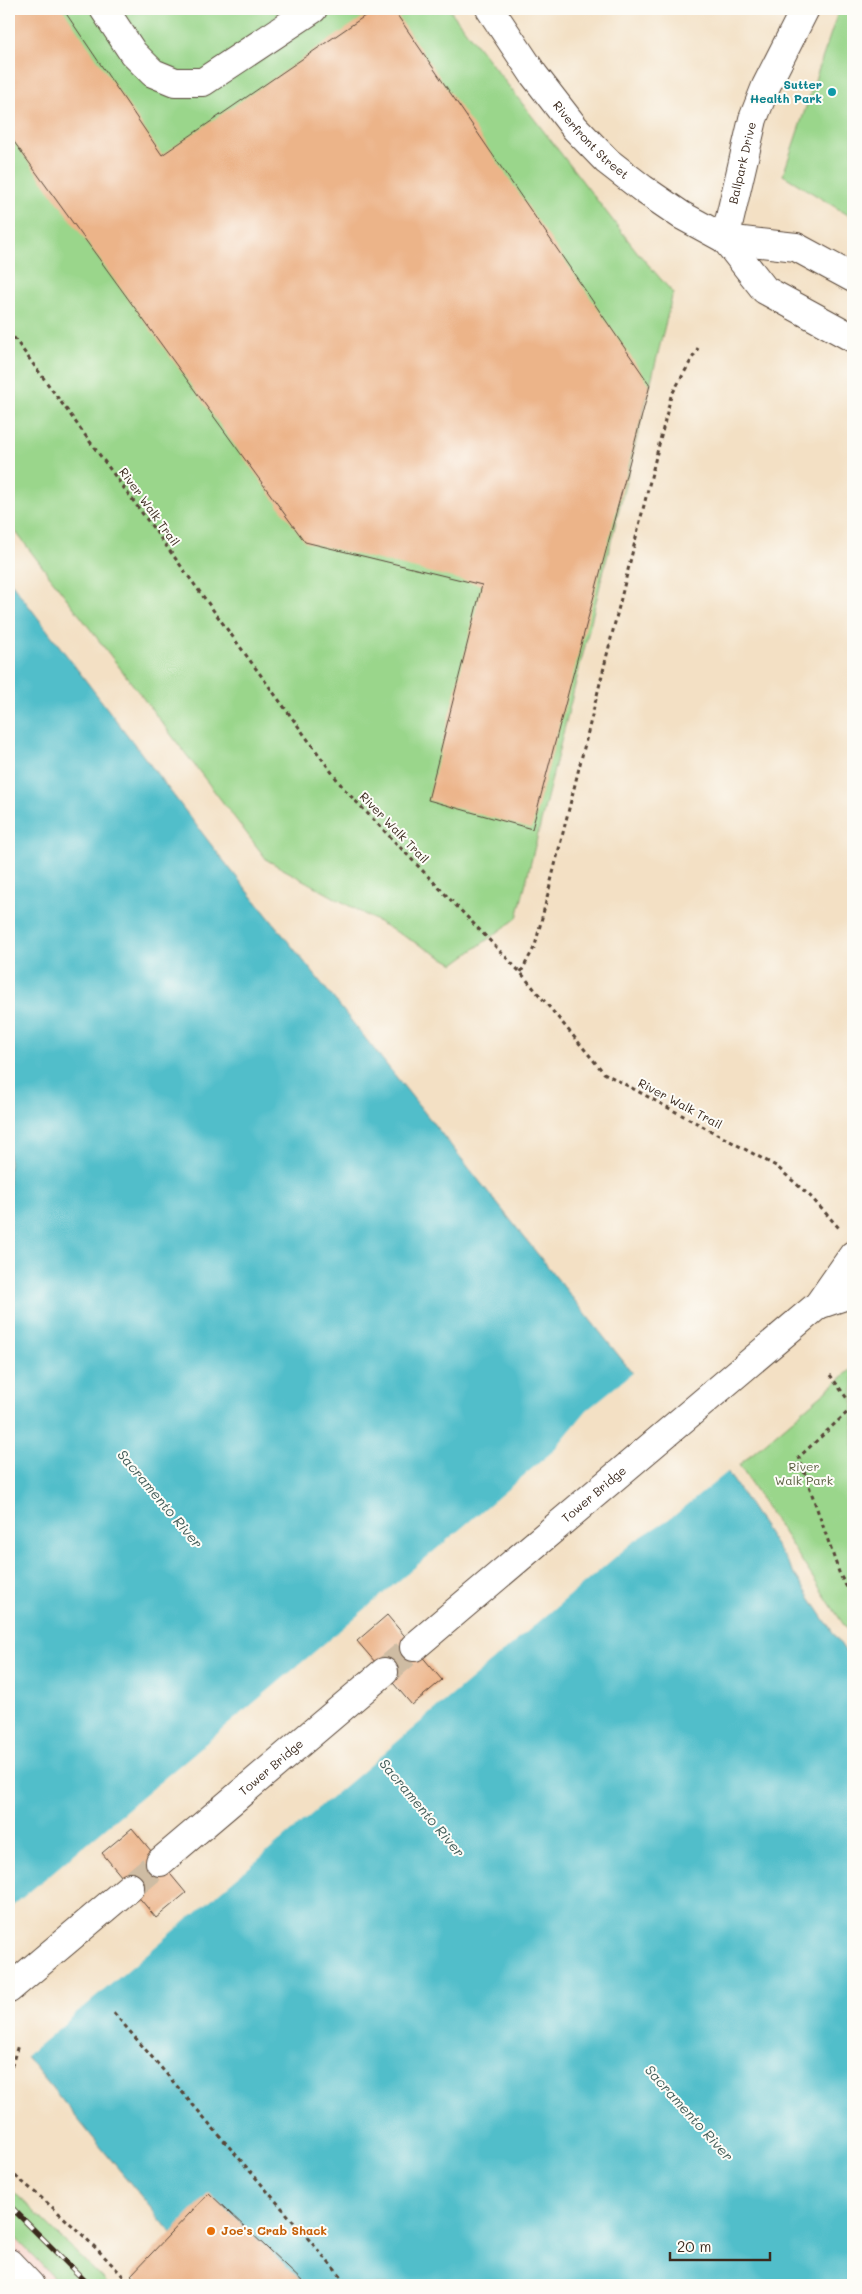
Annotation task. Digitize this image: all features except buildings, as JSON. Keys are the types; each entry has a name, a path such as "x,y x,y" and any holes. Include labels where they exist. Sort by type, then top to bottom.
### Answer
{"main road":[{"path":"104,9 134,53 152,73 175,82 203,82 313,9"},
{"name":"Riverfront Street","path":"490,9 534,75 575,128 607,161 681,215 724,239 765,290 853,338"},
{"name":"Ballpark Drive","path":"724,239 753,119 766,86 805,9"},
{"name":"Riverfront Street","path":"724,239 796,247 853,278"},
{"path":"818,1305 849,1245"},
{"path":"818,1305 853,1293"},
{"name":"Tower Bridge","path":"414,1647 818,1305"},
{"name":"Tower Bridge","path":"160,1862 384,1672"},
{"path":"9,1989 130,1887"},
{"path":"9,2263 30,2285"}],"path":[{"name":"River Walk Trail","path":"9,331 344,788 521,973 604,1073 776,1166 810,1196 849,1245"},
{"path":"521,973 535,946 671,396 698,348"},
{"path":"830,1375 853,1407 799,1458 840,1575 853,1598"},
{"path":"114,2013 348,2285"},
{"path":"9,2074 18,2045"},
{"path":"9,2171 96,2246 131,2285"}],"shaded area":[{"path":"9,2231 26,2247 61,2285 9,2285"}],"green space":[{"path":"9,9 449,9 638,253 673,293 517,918 454,964 267,860 9,523"},
{"name":"Sutter Health Park","path":"839,9 853,9 853,218 783,175"},
{"name":"River Walk Park","path":"853,1368 853,1639 739,1465"},
{"path":"9,2187 109,2285 61,2285 9,2231"}],"water":[{"name":"Sacramento River","path":"9,580 219,855 635,1376 725,1468 853,1663 853,2285 214,2285 25,2055 9,2044"}],"pier":[{"path":"635,1371 730,1470 675,1515 633,1542 24,2058 9,2047 9,1909 553,1451 587,1410"}],"tunnel":[{"path":"384,1672 414,1647"},
{"path":"130,1887 160,1862"}],"railway":[{"path":"9,2205 89,2285"}],"place":[{"name":"Sutter Health Park","path":"832,92"},
{"name":"Joe's Crab Shack","path":"211,2231"}]}
